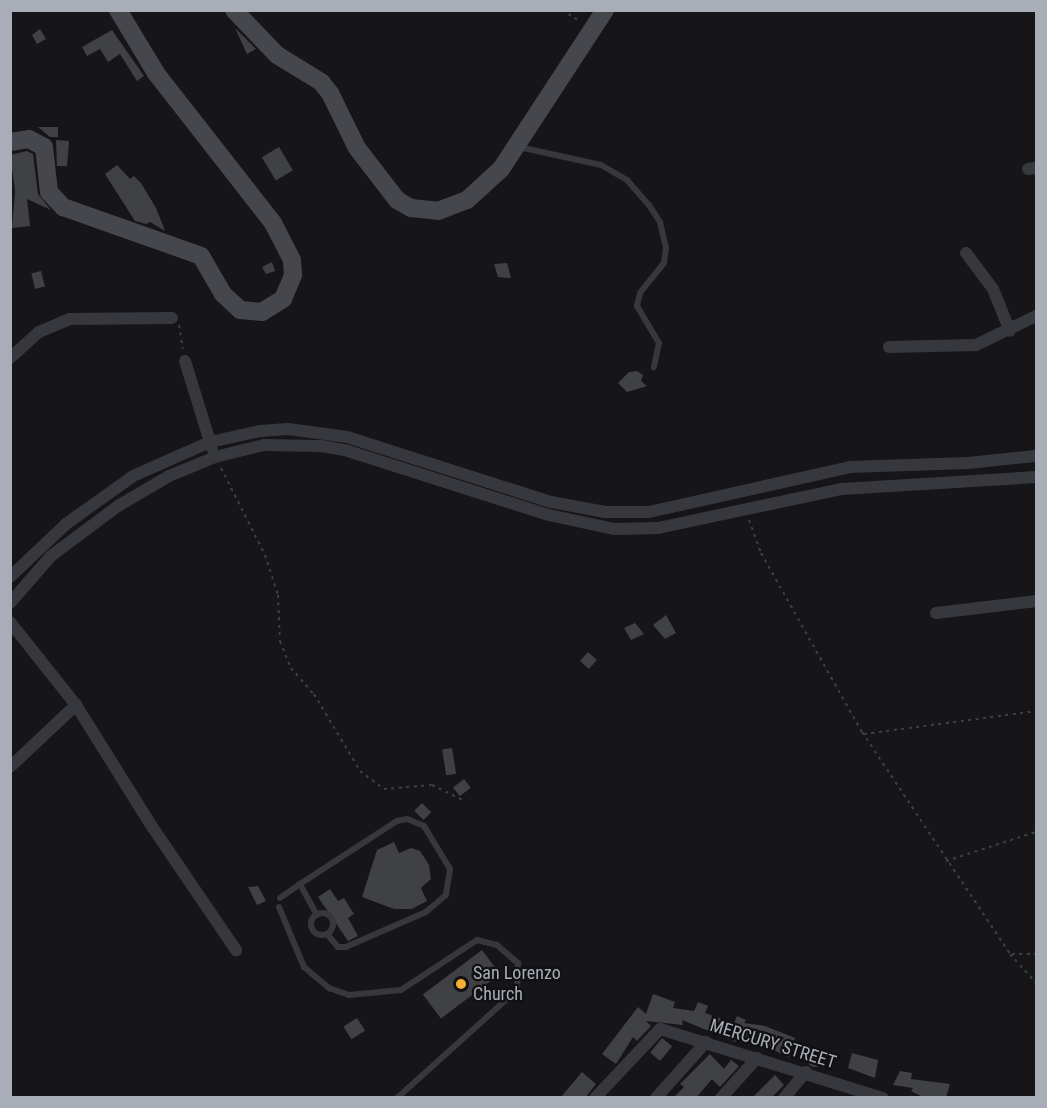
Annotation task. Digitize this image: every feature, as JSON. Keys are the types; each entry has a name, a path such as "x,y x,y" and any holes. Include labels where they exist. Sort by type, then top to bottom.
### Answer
{"main road":[{"path":"10,142 29,139 44,147 50,192 63,207 201,256 223,294 240,310 262,312 283,299 294,275 292,260 273,223 156,73 118,10"},
{"path":"234,10 277,55 321,82 372,169 398,200 411,208 438,211 466,200 491,180 518,147 591,28 606,10"}],"street":[{"path":"966,253 993,289 1010,331"},
{"path":"889,346 958,348 976,345 1010,331 1036,316"},
{"path":"10,358 39,332 69,319 172,318"},
{"path":"184,361 215,457"},
{"path":"10,577 99,499 133,476 210,442 260,431 288,429 347,437 551,502 605,512 649,512 850,467 968,463 1036,456"},
{"path":"10,603 51,556 85,527 169,476 215,457 264,446 321,446 549,516 594,526 637,530 841,489 1036,477"},
{"path":"389,466 392,450"},
{"path":"737,491 745,510"},
{"path":"549,516 551,502"},
{"path":"936,613 1036,601"},
{"path":"10,622 76,705 153,828 236,950"},
{"path":"10,767 76,705"},
{"name":"MERCURY STREET","path":"595,1098 653,1034 663,1029 883,1098"},
{"path":"656,1098 705,1042"},
{"path":"721,1098 757,1058"},
{"path":"784,1098 806,1072"}],"lane":[{"path":"518,147 601,165 627,180 649,205 660,222 666,248 664,263 640,293 637,306 659,343 654,367"},
{"path":"280,898 379,830 407,819 424,826 450,869 447,895 426,912 346,948 338,947 327,934"},
{"path":"300,884 317,915"},
{"path":"279,907 304,967 329,988 349,995 401,990 477,940 497,945 518,963 517,990 397,1098"},
{"path":"325,914 332,919 327,934 319,935 313,930 312,921 317,915 325,914"}],"path":[{"path":"562,10 591,28"},
{"path":"172,318 181,331 184,361"},
{"path":"215,457 265,555 278,595 280,641 291,668 314,694 360,771 384,789 432,785 463,800"},
{"path":"745,510 761,553 864,734 946,861 1010,954 1036,982"},
{"path":"864,734 1036,711"},
{"path":"946,861 1036,832"},
{"path":"1010,954 1036,954"}],"building":[{"path":"235,28 256,49 247,54"},
{"path":"40,29 46,39 37,44 32,35"},
{"path":"112,30 144,76 137,81 120,54 108,62 100,49 87,56 82,47"},
{"path":"38,127 58,127 58,137 50,137"},
{"path":"56,140 69,141 67,166 57,166"},
{"path":"279,147 293,170 276,180 262,157"},
{"path":"27,151 33,154 38,194 51,210 27,199 30,226 12,228 15,190 10,155"},
{"path":"117,165 130,179 134,176 141,183 156,208 165,231 150,222 146,224 135,221 105,174"},
{"path":"272,262 275,271 266,274 262,267"},
{"path":"507,263 511,278 498,277 494,264"},
{"path":"41,271 45,287 35,289 31,273"},
{"path":"637,371 643,375 641,381 647,386 627,392 618,383 629,372"},
{"path":"666,615 676,633 665,639 653,625"},
{"path":"635,623 644,634 631,640 624,628"},
{"path":"588,652 597,660 589,669 580,661"},
{"path":"452,748 456,774 446,775 442,750"},
{"path":"464,779 471,788 460,796 453,788"},
{"path":"422,803 431,812 423,820 414,811"},
{"path":"394,842 399,853 411,848 420,851 429,865 431,879 421,888 427,901 412,909 394,909 362,897 377,850"},
{"path":"258,886 266,901 257,905 248,887"},
{"path":"330,889 338,901 344,898 354,914 348,918 358,936 348,941 318,897"},
{"name":"San Lorenzo Church","path":"482,950 500,974 441,1018 423,995"},
{"path":"653,994 675,1002 673,1008 694,1011 698,1002 708,1006 705,1013 734,1023 737,1016 746,1020 744,1023 765,1026 795,1038 789,1057 759,1044 760,1041 739,1036 736,1042 682,1020 683,1025 646,1021 651,1026 637,1041 633,1037 616,1064 602,1054 638,1007 646,1014"},
{"path":"357,1018 365,1031 351,1039 343,1026"},
{"path":"662,1038 672,1046 660,1061 650,1053"},
{"path":"815,1051 821,1053 823,1059 821,1065 815,1067 809,1065 807,1059 809,1053"},
{"path":"852,1053 878,1060 875,1078 848,1068"},
{"path":"710,1054 724,1069 731,1060 739,1066 720,1087 712,1079 696,1098 673,1098 684,1087 680,1084"},
{"path":"900,1071 912,1073 911,1079 950,1084 946,1098 925,1098 911,1091 913,1088 893,1085"},
{"path":"582,1072 596,1084 585,1098 560,1098"},
{"path":"775,1075 784,1085 771,1098 752,1098"}],"place":[{"name":"San Lorenzo Church","path":"461,984"}]}
